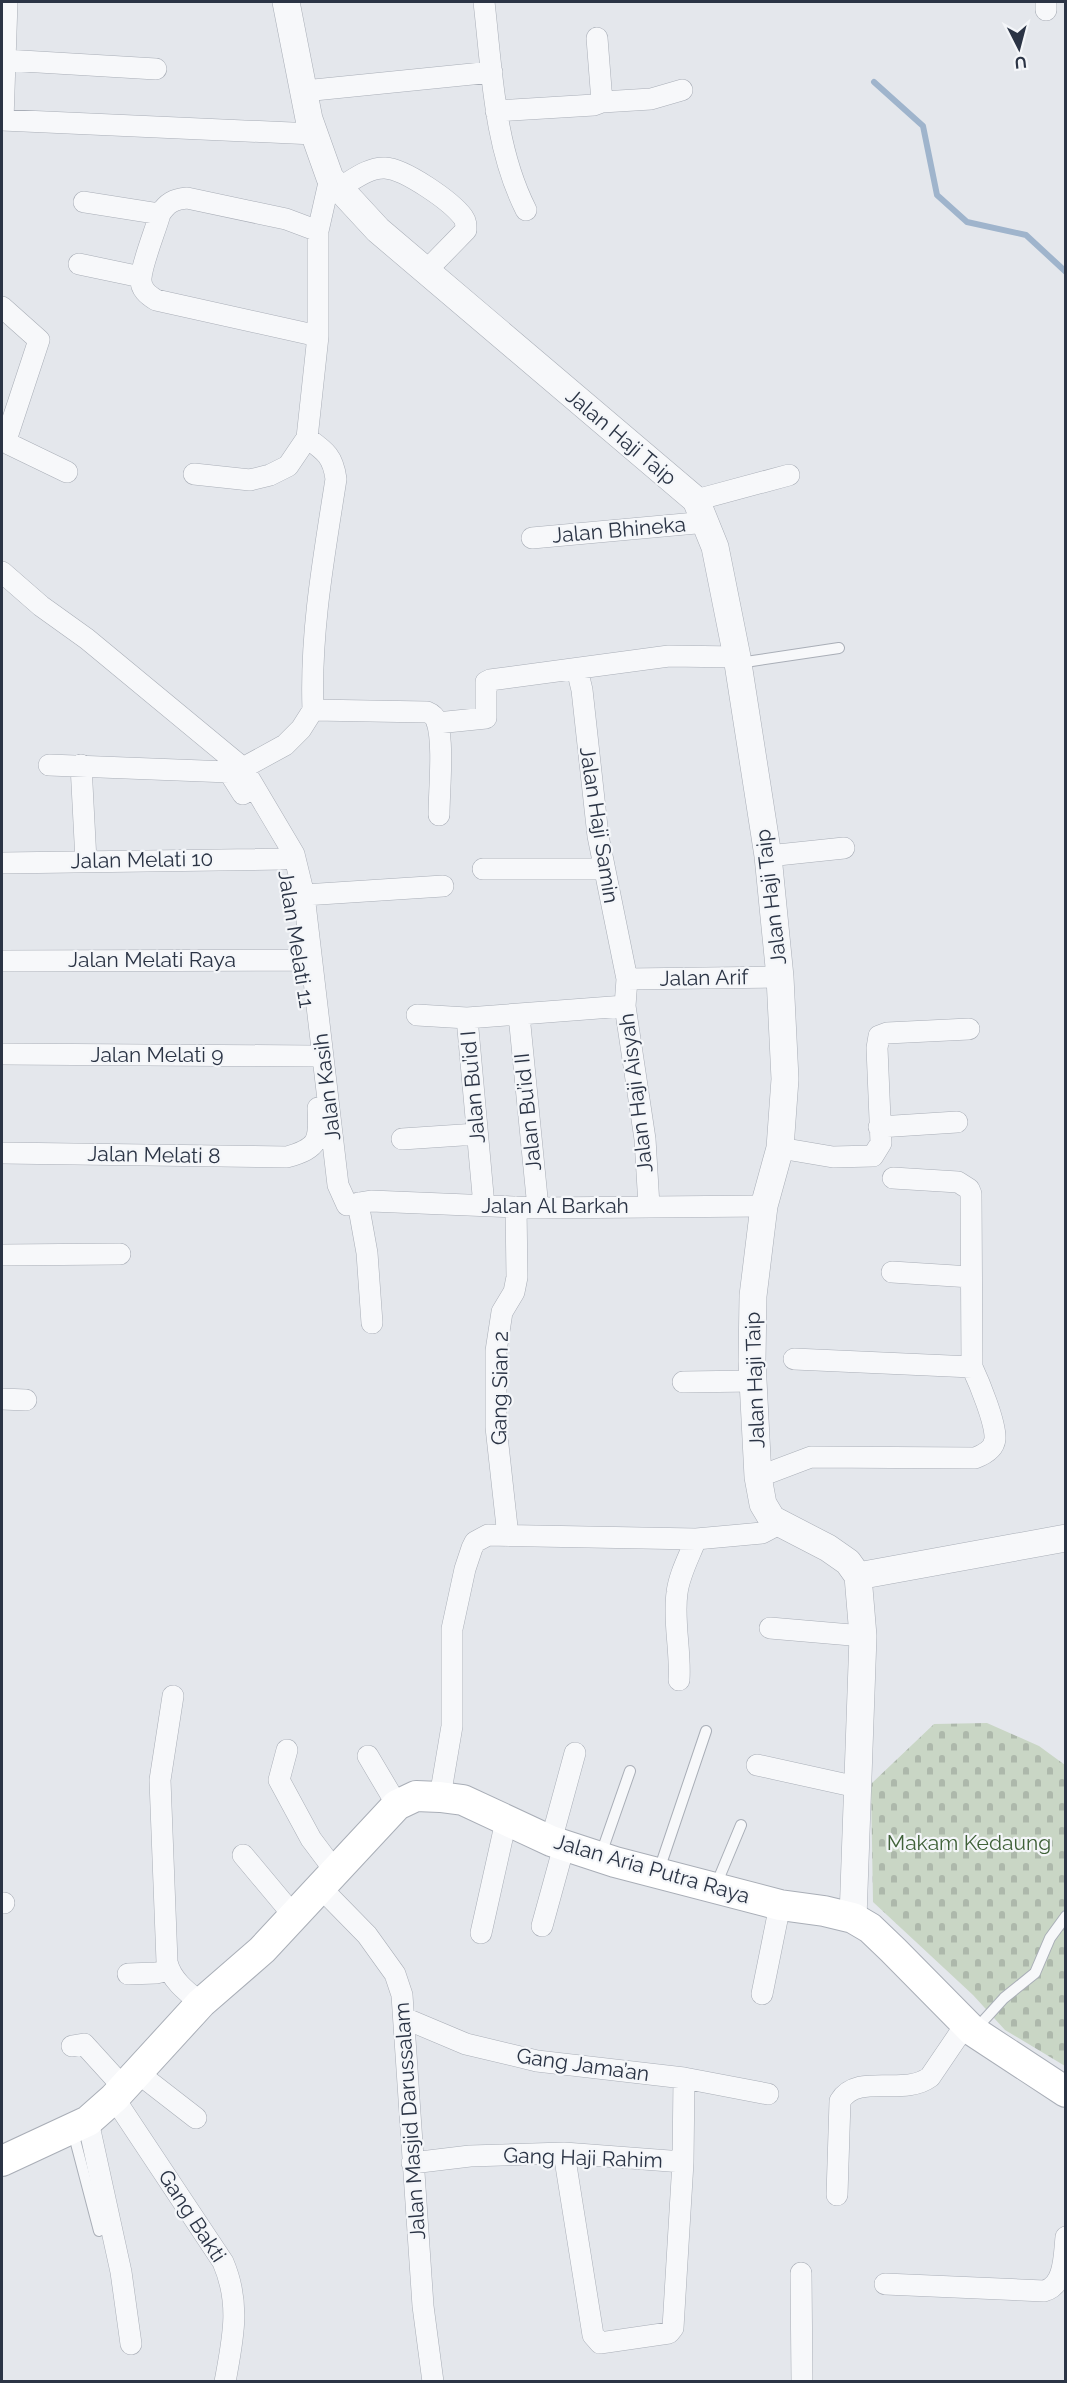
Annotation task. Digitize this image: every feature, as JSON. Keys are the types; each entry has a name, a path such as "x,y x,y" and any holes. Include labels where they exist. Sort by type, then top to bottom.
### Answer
{"main road":[{"name":"Jalan Aria Putra Raya","path":"2,2161 80,2125 126,2086 201,2003 262,1950 397,1805 416,1796 463,1800 558,1844 657,1873 780,1905 825,1911 853,1918 870,1928 970,2027 1065,2092"}],"street":[{"path":"7,2 2,120 314,134"},
{"name":"Jalan Haji Taip","path":"286,2 314,134 335,183 378,230 702,511 715,547 738,660 768,856 780,977 785,1079 780,1148 764,1206 753,1296 753,1381 758,1477 763,1504 772,1519 828,1548 848,1562 858,1576"},
{"path":"484,2 496,111 515,190 526,210"},
{"path":"597,38 602,102"},
{"path":"5,60 156,69"},
{"path":"304,91 492,72"},
{"path":"496,111 651,99 682,90"},
{"path":"194,474 250,480 270,475 288,466 307,438 318,336 318,231 335,183 373,169 393,170 430,189 464,217 466,230 426,271"},
{"path":"318,231 286,219 187,198 172,201 160,214 141,277 144,291 156,300 318,336"},
{"path":"84,202 160,214"},
{"path":"79,264 141,277"},
{"path":"2,307 39,340 6,434 6,440 9,444 67,472"},
{"path":"243,768 285,746 301,729 313,710 312,673 317,605 336,479 331,459 307,438"},
{"name":"Jalan Bhineka","path":"532,538 702,511 789,475"},
{"name":"Jalan Kasih","path":"2,572 243,768 294,854 304,895 338,1185 352,1204 367,1253 372,1323"},
{"path":"437,723 486,718 486,682 490,680 669,656 738,660"},
{"name":"Jalan Haji Samin","path":"577,669 582,690 587,752 604,869 627,979"},
{"path":"313,710 427,712 432,714 437,723 440,752 439,815"},
{"name":"Jalan Melati 11","path":"49,765 229,772 283,859 292,895 303,960 319,1128 312,1146 306,1152"},
{"path":"81,765 86,861"},
{"path":"768,856 844,848"},
{"name":"Jalan Melati 10","path":"2,863 283,859"},
{"path":"483,869 604,869"},
{"path":"304,895 443,886"},
{"name":"Jalan Melati Raya","path":"2,961 303,960"},
{"name":"Jalan Arif","path":"627,979 780,977"},
{"name":"Jalan Haji Aisyah","path":"627,979 625,1006 645,1139 649,1206"},
{"path":"467,1018 625,1006"},
{"name":"Jalan Bu’id I","path":"417,1015 467,1018 484,1206"},
{"name":"Jalan Bu’id II","path":"519,1015 538,1208"},
{"path":"780,1148 832,1157 870,1157 879,1149 877,1048 879,1036 887,1033 969,1029"},
{"name":"Jalan Melati 9","path":"2,1053 313,1056"},
{"path":"879,1127 957,1122"},
{"path":"402,1139 477,1134"},
{"name":"Jalan Melati 8","path":"2,1153 287,1157 306,1152"},
{"path":"758,1477 811,1458 975,1458 984,1454 995,1440 983,1391 972,1367 973,1200 969,1189 957,1182 893,1178"},
{"name":"Jalan Al Barkah","path":"352,1204 371,1201 538,1208 764,1206"},
{"name":"Gang Sian 2","path":"508,1536 496,1427 496,1351 502,1311 514,1292 517,1277 516,1207"},
{"path":"2,1254 120,1254"},
{"path":"892,1272 971,1277"},
{"path":"794,1359 972,1367"},
{"path":"683,1382 753,1381"},
{"path":"2,1399 26,1400"},
{"path":"440,1797 452,1726 452,1629 465,1569 475,1542 481,1537 488,1535 696,1539 762,1533 779,1524"},
{"path":"853,1918 863,1636 858,1576 1065,1538"},
{"path":"679,1680 676,1595 696,1539"},
{"path":"770,1628 863,1636"},
{"path":"173,1696 160,1780 169,1970 185,1991 201,2003"},
{"name":"Jalan Masjid Darussalam","path":"287,1750 279,1780 310,1839 328,1880 395,1974 402,1995 423,2306 433,2382"},
{"path":"542,1926 575,1753"},
{"path":"368,1756 397,1805"},
{"path":"758,1765 857,1787"},
{"path":"481,1933 506,1821"},
{"path":"243,1855 294,1916"},
{"path":"762,1994 780,1905"},
{"path":"128,1974 156,1974 169,1970"},
{"name":"Gang Jama’an","path":"404,2018 466,2044 537,2061 684,2079 768,2094"},
{"path":"837,2195 840,2100 844,2094 860,2086 906,2086 923,2082 970,2027"},
{"path":"72,2046 84,2044 126,2086 196,2118"},
{"path":"564,2153 593,2335 600,2343 663,2336 669,2333 673,2328 683,2162 684,2079"},
{"name":"Gang Bakti","path":"126,2086 230,2278 234,2297 233,2337 225,2382"},
{"path":"80,2125 121,2272 131,2343"},
{"name":"Gang Haji Rahim","path":"412,2163 470,2156 564,2153 683,2162"},
{"path":"885,2284 1044,2291 1050,2289 1058,2281 1063,2265 1065,2237"},
{"path":"801,2273 802,2382"}],"lane":[{"path":"738,660 839,648"},
{"path":"657,1873 706,1731"},
{"path":"600,1857 630,1771"},
{"path":"714,1888 741,1824"},
{"path":"970,2027 1035,1973 1050,1938 1065,1916"},
{"path":"80,2125 99,2231"}],"green space":[{"name":"Makam Kedaung","path":"987,1723 1039,1746 1065,1765 1065,2066 1005,2030 973,1995 873,1902 871,1784 934,1724"}],"waterway":[{"path":"874,82 923,126 937,195 967,222 1026,235 1066,272"}]}
